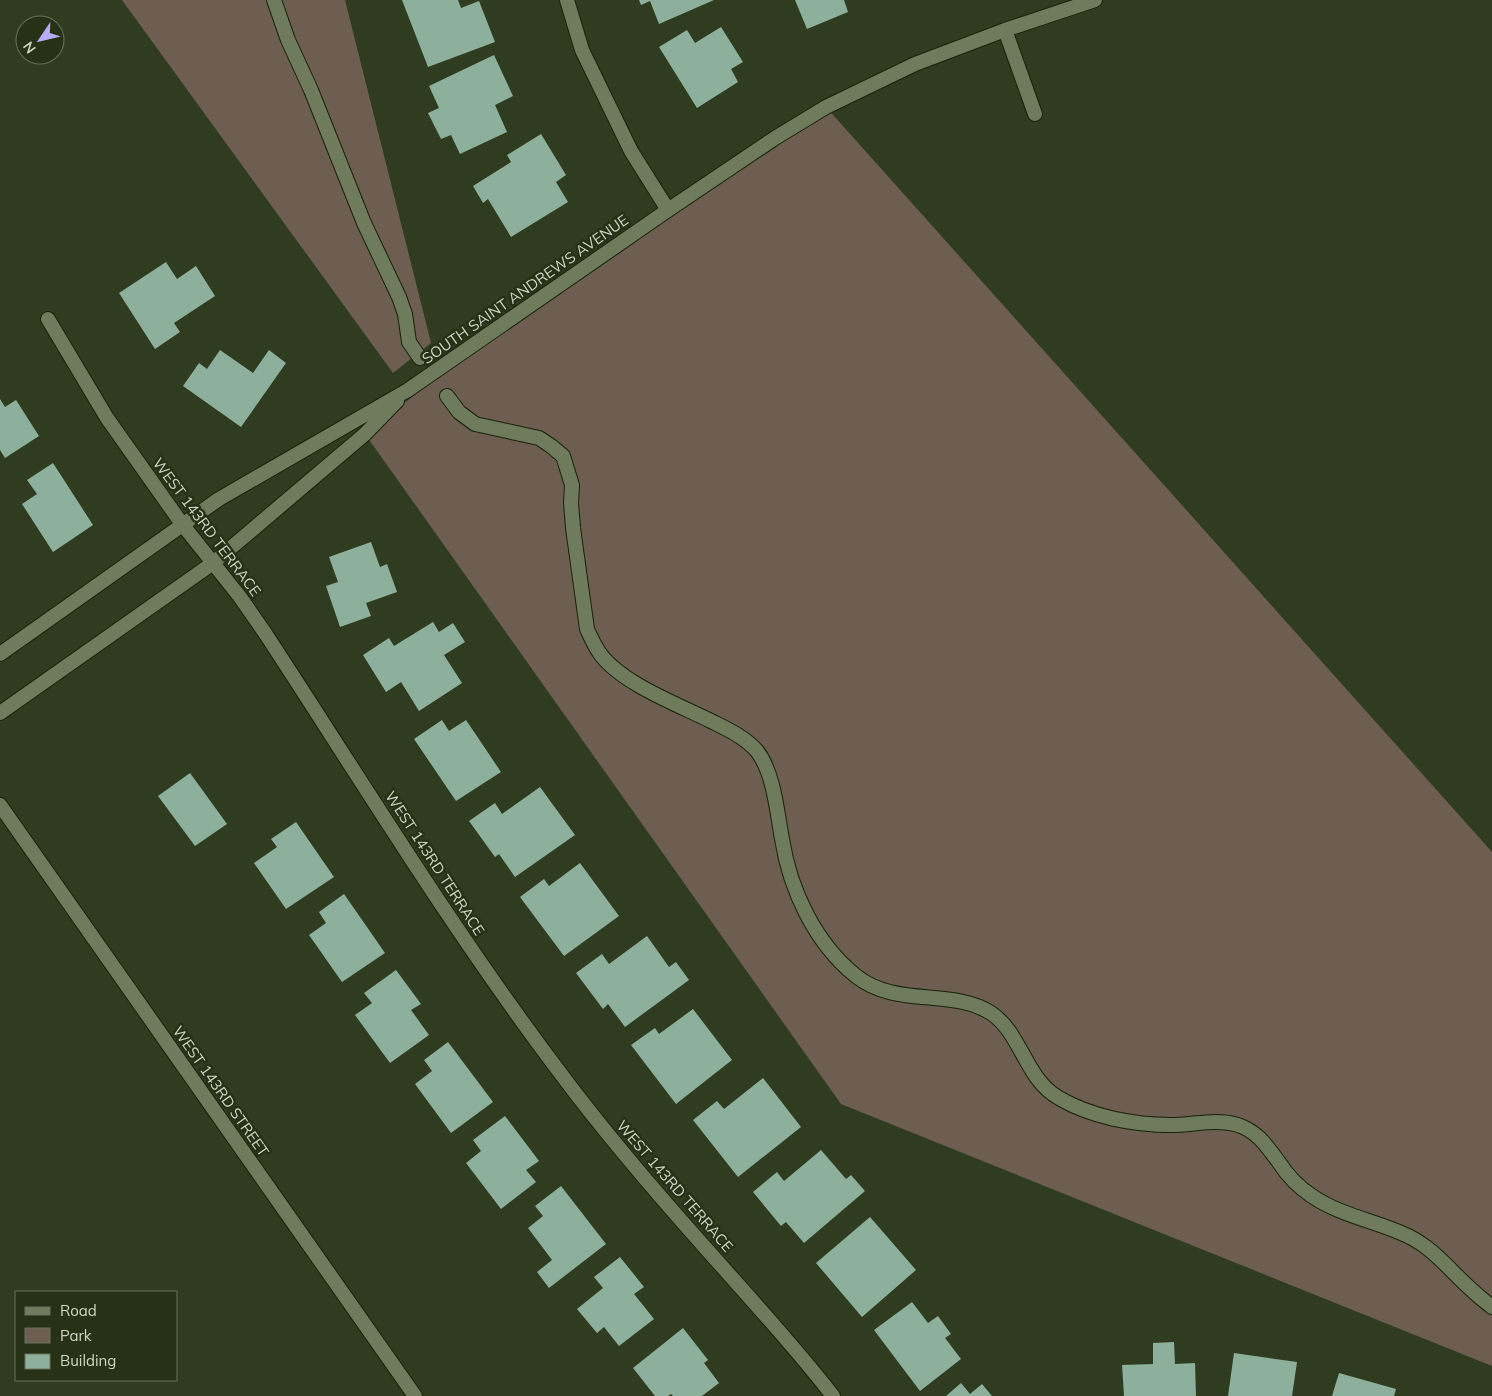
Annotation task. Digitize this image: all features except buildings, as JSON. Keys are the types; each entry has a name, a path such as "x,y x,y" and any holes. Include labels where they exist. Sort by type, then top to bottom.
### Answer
{"street":[{"path":"274,0 288,40 311,90 364,223 400,297 405,314 409,342 420,358"},
{"path":"568,0 582,50 627,143 668,210"},
{"name":"SOUTH SAINT ANDREWS AVENUE","path":"0,654 182,524 242,485 408,390 668,210 775,138 826,107 915,64 1005,30 1095,0"},
{"path":"1005,30 1035,114"},
{"name":"WEST 143RD TERRACE","path":"48,319 107,418 182,524 240,597 265,633 521,1021 556,1068 654,1189 779,1330 833,1396"},
{"path":"0,713 212,563 365,434 408,390"},
{"path":"447,396 459,412 475,424 539,438 563,456 572,485 573,528 587,628 594,644 603,658 613,667 642,687 733,732 749,743 758,753 768,773 788,872 805,911 820,936 857,977 879,989 901,995 962,1003 978,1007 991,1014 1003,1024 1013,1037 1042,1086 1058,1098 1085,1110 1114,1119 1152,1124 1173,1125 1215,1121 1229,1123 1252,1131 1266,1144 1278,1162 1298,1185 1312,1196 1333,1208 1408,1236 1424,1245 1441,1258 1472,1291 1492,1306"},
{"name":"WEST 143RD STREET","path":"0,805 415,1396"}],"green space":[{"path":"122,0 345,0 431,343 393,373"},
{"path":"826,107 1492,852 1492,1366 841,1104 365,434 427,385 668,210"}]}
